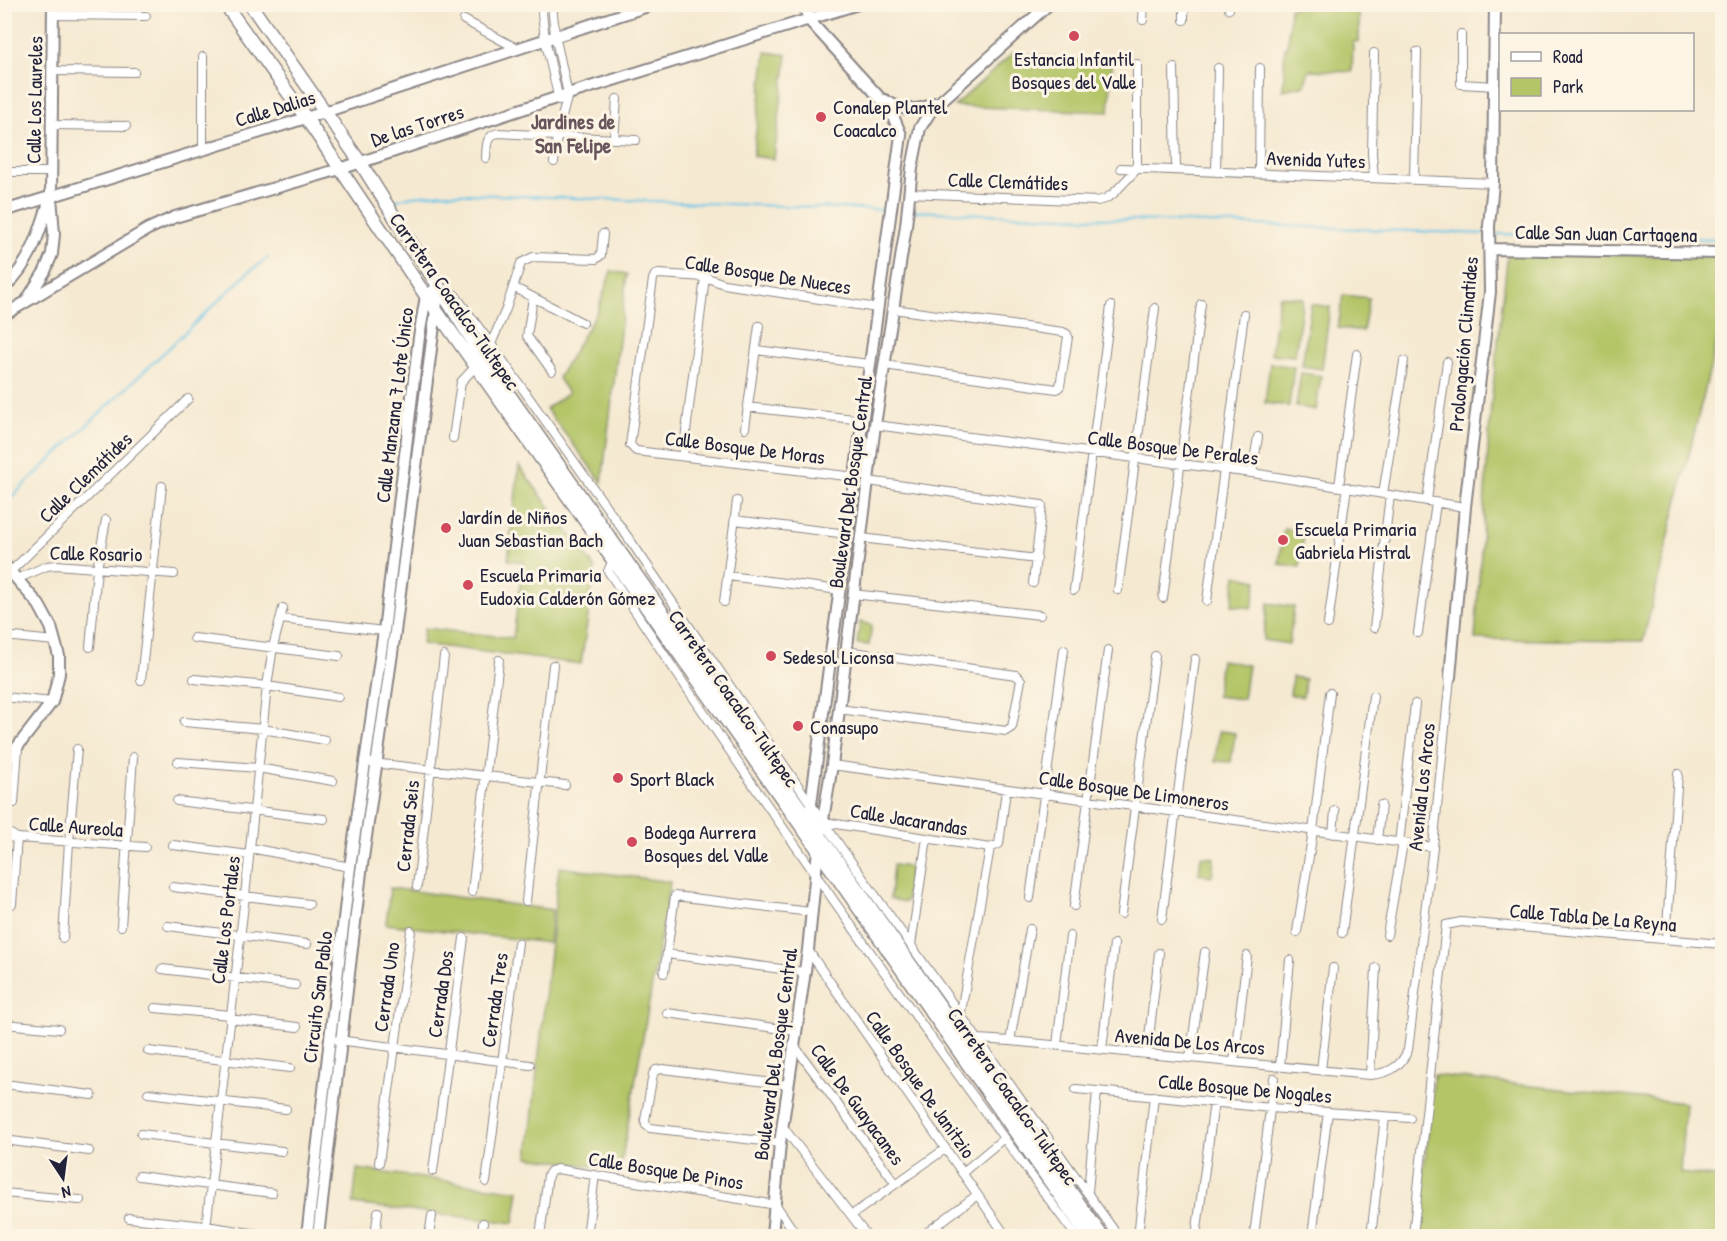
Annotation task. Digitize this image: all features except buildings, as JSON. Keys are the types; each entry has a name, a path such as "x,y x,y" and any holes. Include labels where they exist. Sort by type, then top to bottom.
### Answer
{"main road":[{"name":"Carretera Coacalco-Tultepec","path":"225,4 306,118 426,296 613,560 1102,1236"},
{"name":"Carretera Coacalco-Tultepec","path":"250,4 360,162 491,369 818,824 818,845 1088,1236"}],"street":[{"path":"541,4 563,96 554,162"},
{"path":"550,37 552,4"},
{"name":"Calle Dalias","path":"4,211 306,118 654,4"},
{"path":"804,4 809,20 880,97 894,106 910,110 926,108 941,100 1049,4"},
{"name":"De las Torres","path":"4,315 148,229 166,221 340,169 563,96 858,4"},
{"path":"1143,20 1144,4"},
{"path":"1184,20 1185,4"},
{"name":"Prolongación Climatides","path":"1466,507 1490,292 1495,4"},
{"path":"52,10 146,16"},
{"name":"Calle Los Laureles","path":"51,196 52,10"},
{"path":"464,20 516,48"},
{"path":"1461,34 1461,84 1495,86"},
{"path":"1414,179 1417,52"},
{"path":"1374,53 1372,154 1374,178"},
{"path":"203,57 203,150"},
{"path":"1137,64 1137,169"},
{"path":"1174,68 1176,170"},
{"path":"1216,172 1218,68"},
{"path":"1259,174 1260,68"},
{"path":"52,71 134,72"},
{"name":"Boulevard Del Bosque Central","path":"818,824 811,804 891,198 900,148 901,135 890,109 880,97"},
{"path":"614,139 617,99"},
{"name":"Boulevard Del Bosque Central","path":"818,824 832,765 875,425 920,128 932,109 941,100"},
{"path":"51,125 126,126"},
{"path":"486,158 488,139 492,134 498,132 636,140"},
{"name":"Avenida Yutes","path":"1121,168 1493,183"},
{"name":"Calle Clemátides","path":"909,196 1097,201 1105,200 1125,184 1137,169"},
{"path":"4,172 51,172"},
{"path":"4,288 26,264 37,240 51,196"},
{"path":"25,303 45,271 52,254 54,234 51,196"},
{"path":"491,344 521,263 533,257 599,258 603,234"},
{"name":"Calle San Juan Cartagena","path":"1490,245 1722,253"},
{"name":"Calle Bosque De Nueces","path":"632,448 630,445 641,362 655,276 659,274 705,277 724,284 877,308"},
{"path":"683,456 705,277"},
{"path":"439,286 455,295 491,344 632,543 811,804"},
{"name":"Calle Manzana 7 Lote Único","path":"376,763 384,631 419,337 426,296 439,286"},
{"name":"Calle Manzana 7 Lote Único","path":"364,762 382,678 439,286"},
{"path":"880,286 896,287"},
{"path":"513,287 583,323"},
{"path":"533,297 527,336 552,371"},
{"path":"1163,598 1201,304"},
{"path":"1074,590 1111,306"},
{"path":"1118,590 1155,308"},
{"path":"884,366 1057,389 1060,386 1068,338 1063,332 893,309"},
{"path":"1207,601 1244,314"},
{"path":"745,428 759,326"},
{"path":"756,350 869,364"},
{"path":"1328,624 1357,354"},
{"path":"1374,628 1387,494 1404,360"},
{"path":"1427,500 1447,362"},
{"path":"453,438 461,382 476,366"},
{"name":"Calle Clemátides","path":"10,573 188,399"},
{"path":"747,407 863,420"},
{"name":"Calle Bosque De Perales","path":"875,425 1252,473 1466,507"},
{"path":"1252,473 1258,436"},
{"name":"Calle Bosque De Moras","path":"632,448 636,451 855,477"},
{"path":"868,481 1038,503 1043,508 1033,583"},
{"path":"141,680 162,486"},
{"path":"724,602 737,501"},
{"path":"1418,633 1436,503"},
{"path":"851,505 865,506"},
{"name":"Avenida Los Arcos","path":"1398,1066 1408,1050 1433,847 1466,507"},
{"path":"90,647 97,569 106,520"},
{"path":"735,520 847,534"},
{"path":"861,538 1036,559"},
{"path":"613,560 608,571 675,671 817,876 1076,1236"},
{"name":"Calle Rosario","path":"10,573 47,566 174,574"},
{"path":"4,764 52,702 59,674 59,656 51,627 39,605 10,573"},
{"path":"728,576 840,590"},
{"path":"853,594 1040,615"},
{"name":"Calle Los Portales","path":"205,1236 267,686 273,647 283,608"},
{"path":"281,619 384,631"},
{"path":"4,636 55,641"},
{"path":"194,638 339,656"},
{"path":"1030,898 1064,650"},
{"path":"1074,906 1108,650"},
{"path":"839,709 1006,731 1012,728 1021,681 1016,675 846,651"},
{"path":"430,769 444,656"},
{"path":"1120,914 1155,656"},
{"path":"1162,919 1196,659"},
{"path":"471,892 499,660"},
{"path":"526,901 553,665"},
{"path":"194,679 267,686 338,697"},
{"path":"1297,932 1313,831 1330,693"},
{"path":"1342,933 1373,696"},
{"path":"4,697 52,702"},
{"path":"1387,935 1401,843 1415,704"},
{"path":"184,722 263,729 325,740"},
{"path":"820,735 835,736"},
{"path":"14,803 18,747"},
{"path":"63,938 77,749"},
{"path":"121,926 133,757"},
{"path":"178,762 258,768 333,781"},
{"path":"364,762 565,785"},
{"name":"Circuito San Pablo","path":"343,975 350,867 364,762"},
{"name":"Circuito San Pablo","path":"307,1236 343,975 376,763"},
{"name":"Calle Bosque De Limoneros","path":"832,765 1433,847"},
{"name":"Cerrada Seis","path":"417,888 430,769"},
{"path":"1666,939 1678,774"},
{"path":"960,1017 990,848 999,844 1006,790"},
{"path":"177,801 324,819"},
{"path":"1377,840 1381,805"},
{"path":"1333,834 1335,811"},
{"path":"818,824 911,945 960,1017 1118,1236"},
{"name":"Calle Jacarandas","path":"818,824 990,848"},
{"path":"4,830 18,838 12,904"},
{"name":"Calle Aureola","path":"4,837 145,847"},
{"path":"911,945 927,838"},
{"path":"173,845 249,851 350,867"},
{"name":"Boulevard Del Bosque Central","path":"772,1236 780,1143 808,950 817,876 818,845"},
{"path":"172,887 309,904"},
{"path":"664,974 675,896 812,912"},
{"name":"Calle Tabla De La Reyna","path":"1413,1236 1444,928 1448,923 1461,922 1722,944"},
{"path":"168,926 307,944"},
{"path":"1010,1041 1030,929"},
{"name":"Cerrada Uno","path":"394,1047 411,931"},
{"path":"1057,1045 1070,936"},
{"name":"Cerrada Dos","path":"433,1171 464,938"},
{"name":"Cerrada Tres","path":"486,1182 518,943"},
{"path":"1102,1050 1114,944"},
{"name":"Calle Bosque De Janitzio","path":"808,950 1006,1236"},
{"path":"1190,1058 1204,952"},
{"path":"1147,1054 1159,953"},
{"path":"667,954 804,972"},
{"path":"1234,1062 1247,956"},
{"path":"1280,1066 1290,960"},
{"path":"1321,1070 1333,968"},
{"path":"1370,1075 1376,968"},
{"path":"162,969 295,985"},
{"path":"155,1008 297,1027"},
{"path":"667,1013 797,1031"},
{"path":"4,1024 59,1029"},
{"path":"335,1040 530,1065"},
{"name":"Circuito San Pablo","path":"318,1236 335,1040"},
{"name":"Avenida De Los Arcos","path":"978,1040 1057,1045 1370,1075 1384,1074 1398,1066"},
{"name":"Calle De Guayacanes","path":"794,1044 896,1184"},
{"path":"379,1163 394,1047"},
{"path":"148,1051 290,1068"},
{"path":"780,1143 650,1128 645,1120 653,1074 656,1070 788,1085"},
{"path":"1254,1236 1274,1078"},
{"path":"4,1084 92,1095"},
{"name":"Calle Bosque De Nogales","path":"1076,1089 1270,1108 1410,1118"},
{"path":"1088,1192 1097,1092"},
{"path":"148,1093 286,1109"},
{"path":"1138,1236 1154,1096"},
{"path":"1196,1236 1214,1102"},
{"path":"1312,1236 1328,1112"},
{"path":"1371,1236 1385,1117"},
{"path":"783,1126 867,1236"},
{"path":"141,1134 282,1151"},
{"path":"962,1173 1004,1138"},
{"path":"4,1140 89,1151"},
{"path":"852,1215 945,1149"},
{"name":"Calle Bosque De Pinos","path":"540,1236 548,1175 550,1171 557,1169 776,1204"},
{"path":"587,1236 595,1175"},
{"path":"139,1176 272,1193"},
{"path":"4,1193 80,1200"},
{"path":"926,1235 977,1195"},
{"path":"776,1204 796,1236"},
{"path":"375,1236 378,1212"},
{"path":"429,1236 432,1216"},
{"path":"129,1218 272,1236"},
{"path":"482,1236 483,1222"}],"green space":[{"path":"1295,5 1351,5 1351,11 1359,11 1359,41 1353,42 1352,72 1311,70 1308,72 1305,85 1283,90 1290,8"},
{"path":"766,52 787,55 774,159 753,156"},
{"path":"1013,53 1112,64 1109,112 954,106"},
{"path":"1508,252 1722,257 1722,320 1643,641 1475,639 1491,404"},
{"path":"611,271 627,274 602,482 546,409 568,393 558,378 598,310"},
{"path":"1343,295 1369,298 1363,331 1338,328"},
{"path":"1279,296 1303,298 1295,356 1271,354"},
{"path":"1311,304 1330,307 1322,369 1302,366"},
{"path":"1270,363 1294,367 1289,406 1265,403"},
{"path":"1301,373 1321,376 1316,410 1296,406"},
{"path":"519,466 595,568 581,664 422,644 424,628 513,638 523,562 508,560"},
{"path":"1284,529 1304,531 1300,567 1279,564"},
{"path":"1236,575 1257,580 1252,608 1232,605"},
{"path":"1268,603 1294,607 1289,644 1263,640"},
{"path":"860,622 872,625 869,645 857,644"},
{"path":"1221,660 1248,665 1243,699 1216,696"},
{"path":"1292,677 1305,679 1303,697 1290,695"},
{"path":"1219,731 1235,733 1231,762 1215,761"},
{"path":"1201,856 1214,858 1212,876 1199,874"},
{"path":"893,865 910,867 906,902 890,899"},
{"path":"559,867 670,882 620,1170 528,1157"},
{"path":"390,888 552,910 549,943 386,924"},
{"path":"1434,1075 1685,1103 1680,1173 1722,1178 1722,1236 1417,1235"},
{"path":"357,1169 519,1191 514,1223 353,1204"}],"waterway":[{"path":"394,201 412,196 444,193 886,210"},
{"path":"910,211 1486,234"},
{"path":"1491,234 1722,239"},
{"path":"4,504 250,271 268,258"}],"place":[{"name":"Estancia Infantil Bosques del Valle","path":"1074,36"},
{"name":"Conalep Plantel Coacalco","path":"821,117"},
{"name":"Jardín de Niños Juan Sebastian Bach","path":"446,528"},
{"name":"Escuela Primaria Gabriela Mistral","path":"1283,540"},
{"name":"Escuela Primaria Eudoxia Calderón Gómez","path":"468,585"},
{"name":"Sedesol Liconsa","path":"771,656"},
{"name":"Conasupo","path":"798,726"},
{"name":"Sport Black","path":"618,778"},
{"name":"Bodega Aurrera Bosques del Valle","path":"632,842"}],"district":[{"name":"Jardines de San Felipe","path":"573,133"}]}
